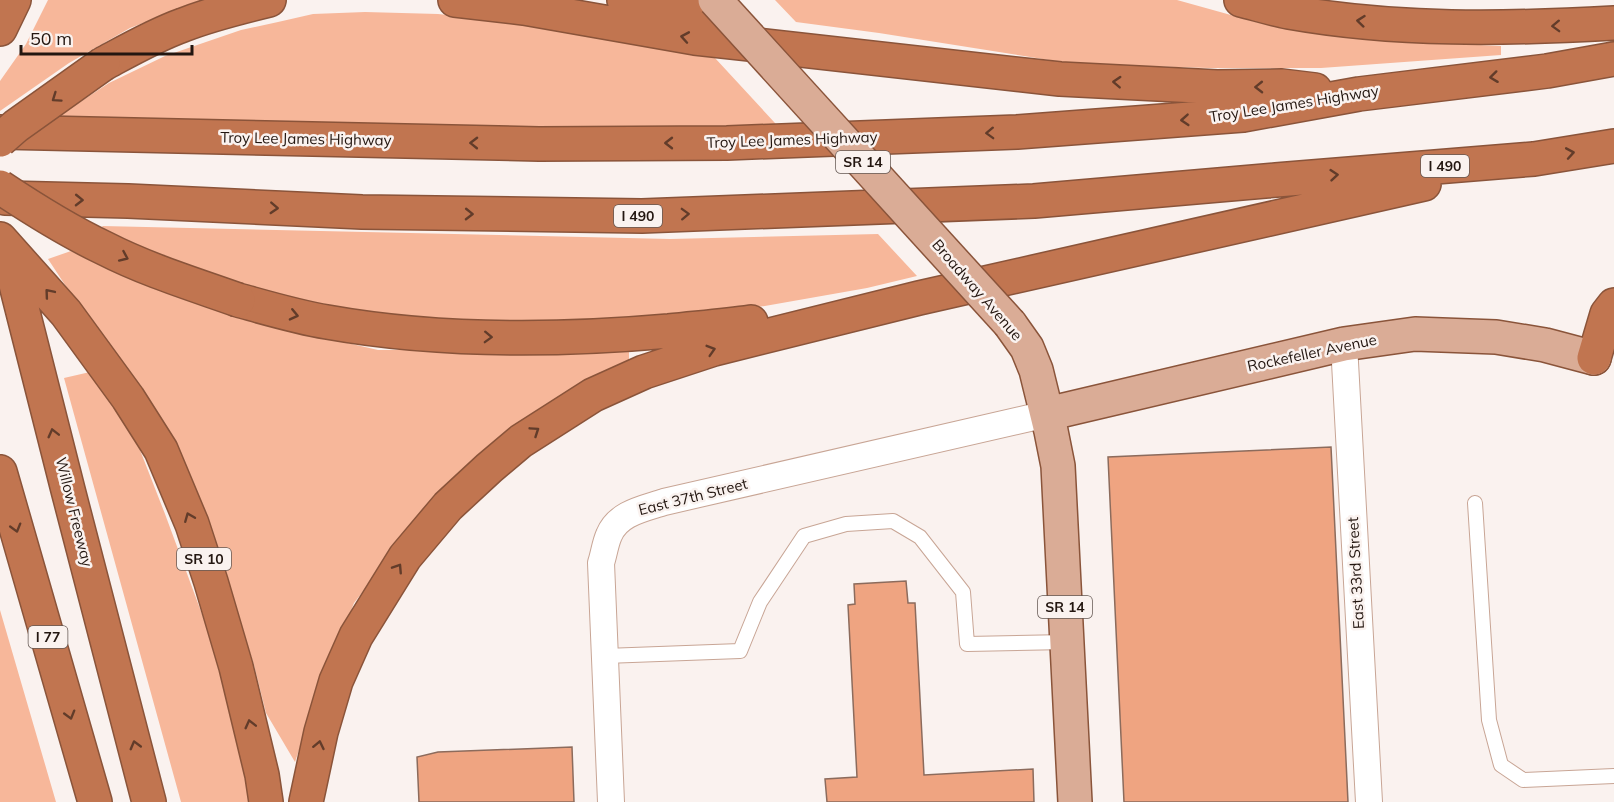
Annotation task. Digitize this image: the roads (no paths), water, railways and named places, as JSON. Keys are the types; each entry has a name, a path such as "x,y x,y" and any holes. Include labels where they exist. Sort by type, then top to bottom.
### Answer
{"highway":[{"path":"0,29 14,0"},
{"path":"0,140 103,64 148,40 224,11 269,0"},
{"path":"455,0 524,8 695,38 1060,79 1217,87 1282,87 1359,94"},
{"path":"624,0 910,63"},
{"path":"1240,0 1289,12 1375,23 1508,28 1614,24"},
{"name":"Troy Lee James Highway","path":"0,132 539,144 727,143 1017,132 1243,115 1359,94 1547,71 1614,59"},
{"name":"I 490","path":"0,198 128,201 362,212 642,216 1034,201 1534,159 1614,146"},
{"path":"306,802 321,732 336,681 356,636 405,557 448,506 489,468 521,441 593,395 644,372 714,349 919,298 1534,159"},
{"path":"0,187 38,212 104,249 160,273 276,311 326,322 392,332 535,338 621,335 735,325 919,298"},
{"name":"Willow Freeway","path":"0,221 150,802"},
{"name":"SR 10","path":"0,239 66,313 128,398 161,450 192,524 211,582 236,667 262,775 266,802"},
{"path":"1604,361 1607,314 1614,305"},
{"name":"I 77","path":"0,472 95,802"}],"main road":[{"name":"Broadway Avenue","path":"715,0 1010,324 1027,348 1036,370 1058,466 1075,802"},
{"name":"Rockefeller Avenue","path":"1047,414 1344,344 1414,334 1496,337 1545,345 1604,361"}],"street":[{"name":"East 33rd Street","path":"1344,344 1369,802"},
{"name":"East 37th Street","path":"611,802 602,563 609,535 620,519 636,510 664,502 1047,414"}],"lane":[{"path":"1474,503 1490,720 1500,765 1523,780 1614,776"},
{"path":"605,656 740,651 760,602 804,536 846,524 893,521 920,537 963,592 967,644 1067,642"}]}
